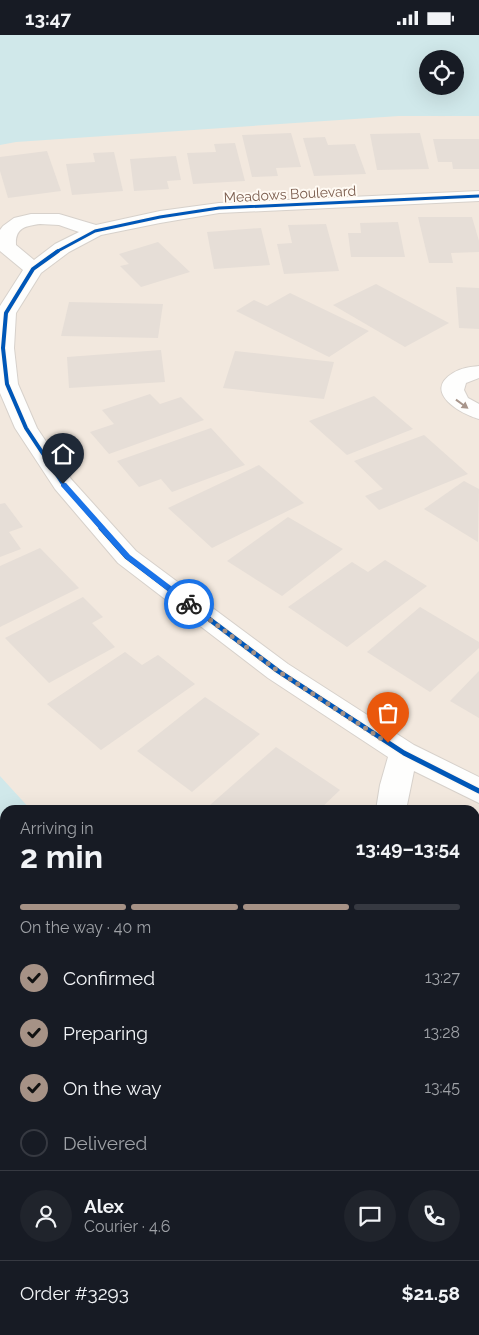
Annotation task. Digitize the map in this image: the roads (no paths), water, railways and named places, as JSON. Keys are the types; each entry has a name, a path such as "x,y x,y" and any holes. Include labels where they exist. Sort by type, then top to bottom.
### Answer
{"street":[{"name":"Meadows Boulevard","path":"479,196 218,208 160,217 95,231 62,248 32,269 6,313 3,348 7,384 26,428 63,484 127,557 278,671 404,753 479,791"},
{"path":"32,269 7,247 7,234 13,225 32,219 50,218 95,231"},
{"path":"479,372 460,377 453,383 452,391 456,400 465,407 479,412"},
{"path":"392,805 404,753"}],"water":[{"path":"0,35 479,35 479,116 399,116 16,142 0,145"},
{"path":"0,776 26,805 0,805"}]}
